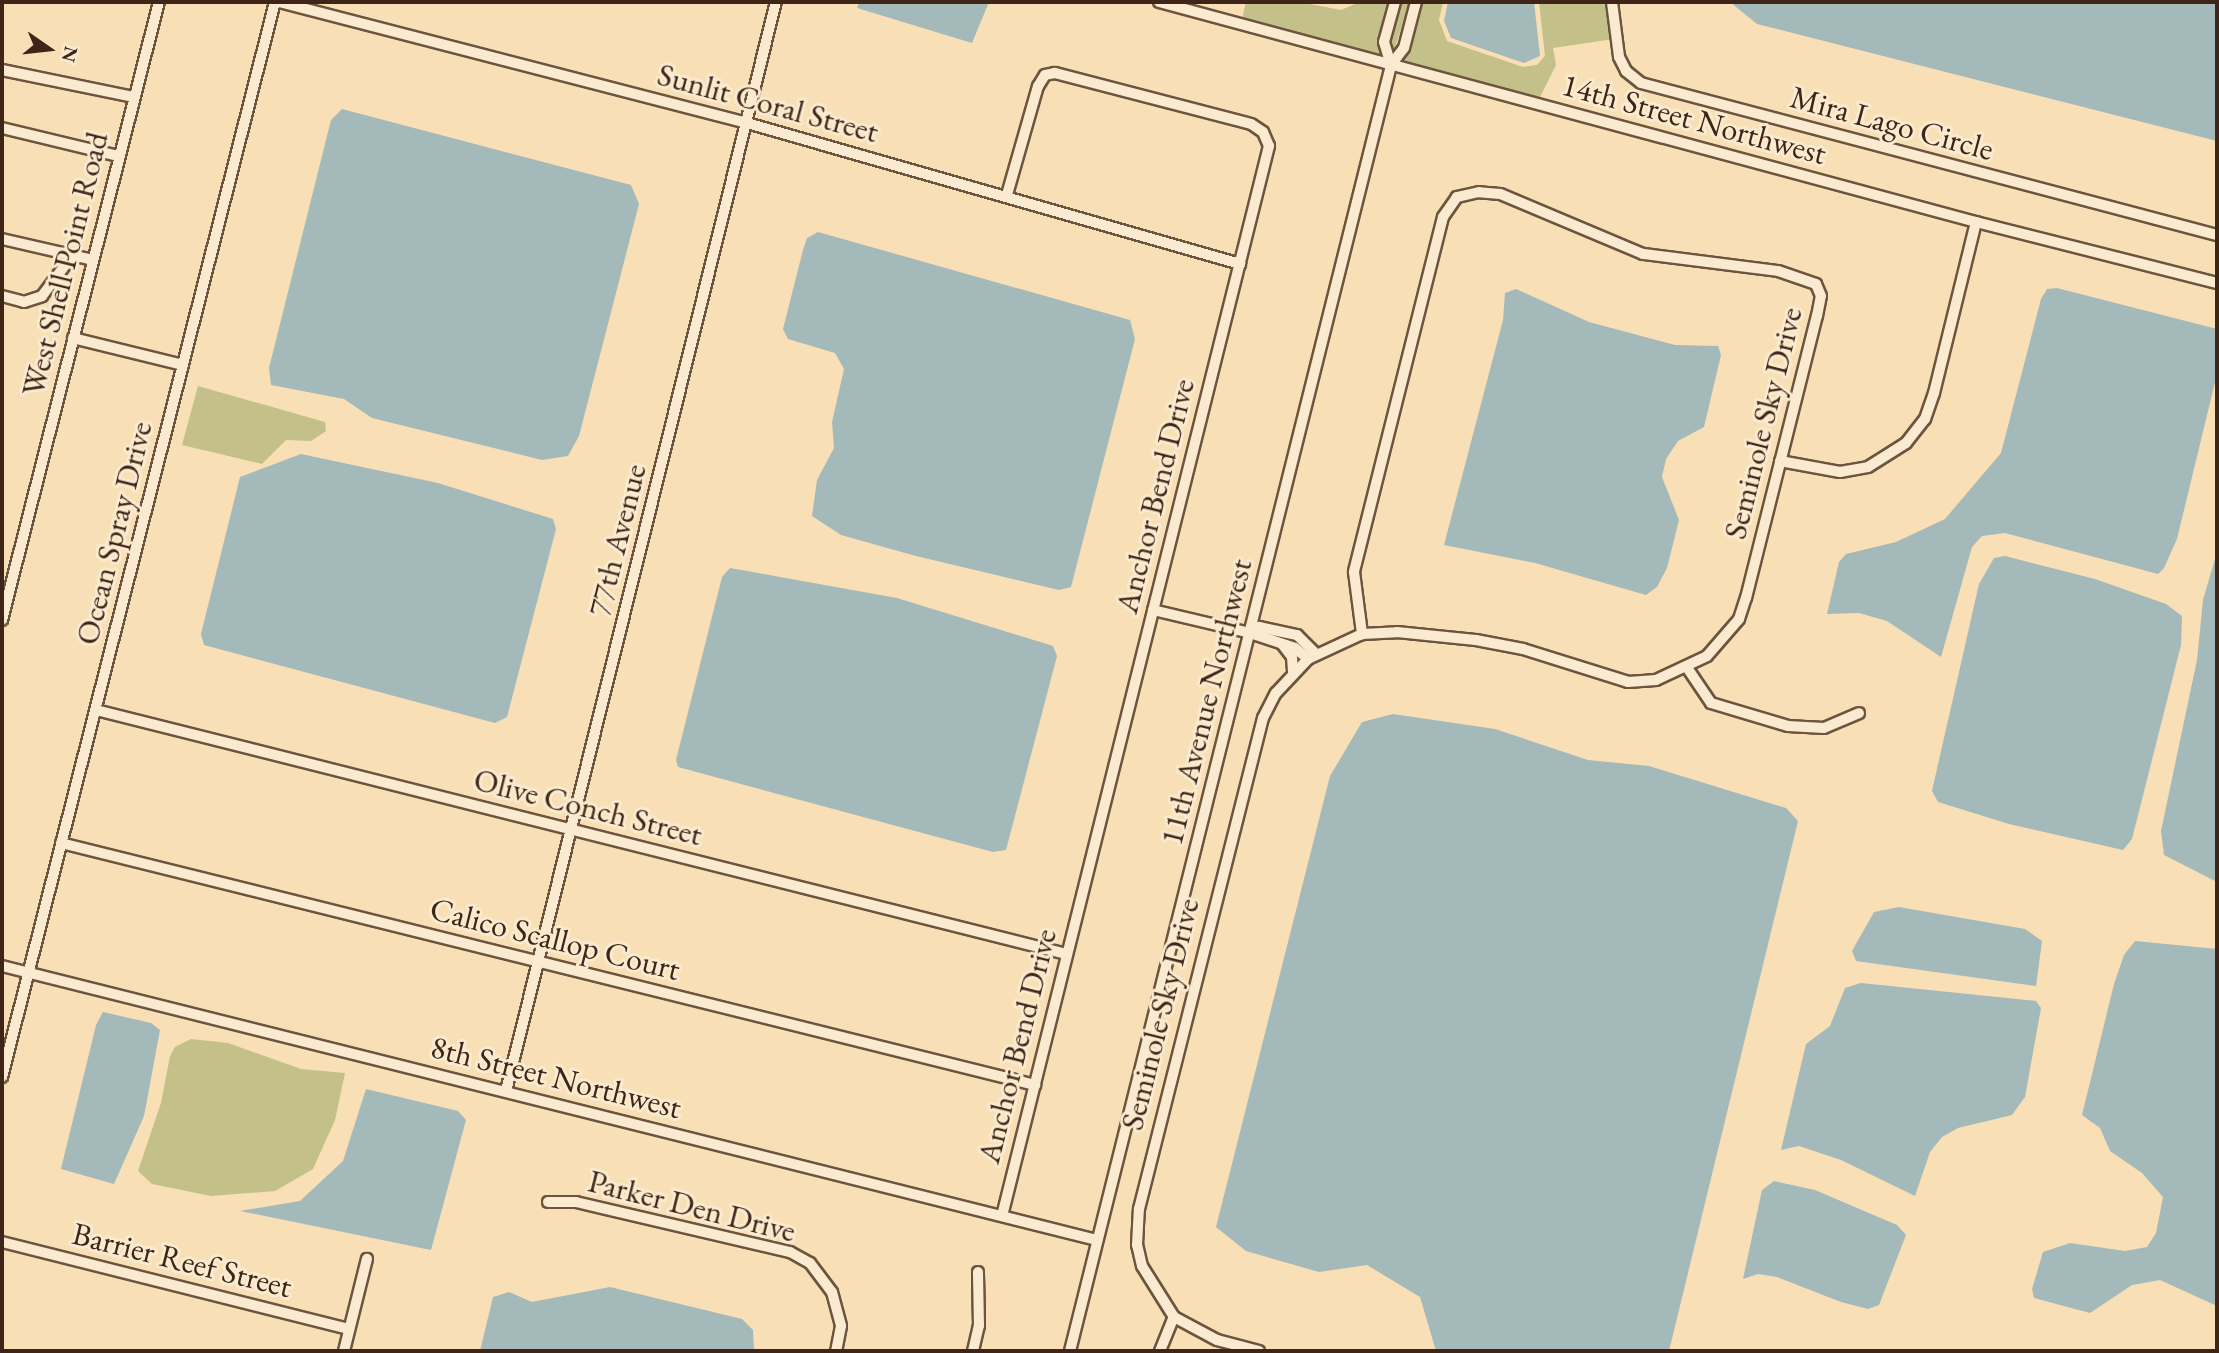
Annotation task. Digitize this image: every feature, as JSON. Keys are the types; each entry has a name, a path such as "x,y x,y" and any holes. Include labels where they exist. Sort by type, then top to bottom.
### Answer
{"street":[{"name":"West Shell Point Road","path":"2,620 159,2"},
{"name":"Sunlit Coral Street","path":"277,2 747,123 1007,195 1240,264"},
{"name":"Ocean Spray Drive","path":"2,1077 277,2"},
{"name":"77th Avenue","path":"506,1091 776,2"},
{"name":"14th Street Northwest","path":"1159,2 1976,222 2217,283"},
{"name":"11th Avenue Northwest","path":"1391,65 1384,42 1395,2"},
{"name":"11th Avenue Northwest","path":"1070,1351 1391,65 1404,48 1416,2"},
{"name":"Mira Lago Circle","path":"1612,2 1619,57 1626,71 1642,83 2217,235"},
{"path":"2,70 134,97"},
{"name":"Anchor Bend Drive","path":"1002,1216 1269,146 1263,132 1251,124 1067,73 1045,75 1007,195"},
{"path":"2,128 119,156"},
{"name":"Seminole Sky Drive","path":"1259,1351 1217,1340 1174,1317 1142,1266 1139,1209 1262,718 1293,673 1312,657 1362,635 1397,632 1476,640 1523,649 1628,682 1656,681 1688,669 1725,639 1739,619 1817,316 1821,296 1816,284 1777,271 1643,254 1500,194 1479,192 1457,197 1443,217 1354,572 1362,635"},
{"path":"1780,461 1840,472 1868,467 1906,443 1924,419 1934,393 1976,222"},
{"path":"2,239 93,260"},
{"path":"2,296 24,302 42,296 72,256"},
{"path":"73,338 184,365"},
{"path":"1153,610 1250,633 1312,657"},
{"path":"1250,633 1259,627 1297,635 1312,657"},
{"path":"1281,644 1292,657 1293,673"},
{"path":"1688,669 1711,703 1788,726 1824,728 1859,713"},
{"name":"Olive Conch Street","path":"96,710 1068,954"},
{"name":"Calico Scallop Court","path":"61,843 1035,1086"},
{"name":"8th Street Northwest","path":"2,965 1097,1240"},
{"name":"Parker Den Drive","path":"548,1202 576,1202 790,1252 810,1264 832,1292 841,1326 836,1351"},
{"name":"Barrier Reef Street","path":"2,1242 349,1329"},
{"path":"344,1351 367,1259"},
{"path":"973,1351 979,1326 978,1272"},
{"path":"1160,1351 1174,1317"}],"shaded area":[{"path":"859,2 989,2 972,43 857,8"},
{"path":"1246,2 1299,2 1341,10 1360,2 1389,2 1378,40 1383,57 1242,19"},
{"path":"1401,2 1410,2 1393,53 1390,42"},
{"path":"1422,2 1443,2 1439,20 1447,41 1523,67 1537,65 1545,56 1539,2 1611,2 1614,39 1553,48 1556,65 1539,99 1401,62 1410,49"},
{"path":"1448,2 1534,2 1540,56 1524,63 1451,38 1444,21"},
{"path":"1730,2 2217,2 2217,141 1757,24"},
{"path":"342,109 631,185 639,204 579,436 568,456 542,460 372,418 344,399 271,385 269,368 331,120"},
{"path":"818,232 1130,320 1135,339 1071,587 1059,590 916,556 841,535 812,516 817,480 834,448 832,422 844,369 835,353 788,339 783,329 807,238"},
{"path":"2057,288 2217,329 2217,374 2177,539 2164,568 2158,574 2005,533 1982,536 1972,547 1941,657 1887,621 1859,613 1827,614 1839,562 1846,554 1896,542 1945,519 2001,453 2041,299 2047,289"},
{"path":"1516,289 1589,322 1675,345 1718,346 1721,355 1704,427 1678,441 1666,459 1662,477 1679,520 1667,568 1657,587 1646,595 1535,563 1444,545 1503,320 1505,293"},
{"path":"198,386 325,422 326,431 311,441 286,440 262,464 182,445"},
{"path":"301,454 438,483 553,519 556,529 507,717 495,723 204,645 201,634 240,477"},
{"path":"2217,552 2217,882 2164,855 2161,831 2197,660 2203,600"},
{"path":"2005,556 2095,579 2166,604 2182,616 2181,645 2132,839 2123,850 2009,824 1938,802 1932,791 1979,584 1994,558"},
{"path":"730,568 897,598 1053,646 1057,656 1006,850 993,852 678,767 676,760 722,577"},
{"path":"1393,714 1495,729 1588,760 1649,766 1786,808 1798,821 1669,1351 1436,1351 1420,1297 1367,1265 1319,1272 1246,1251 1216,1227 1330,776 1362,722"},
{"path":"1899,907 2025,929 2042,941 2036,986 1856,961 1852,951 1874,912"},
{"path":"2135,941 2217,949 2217,1306 2160,1280 2132,1285 2090,1313 2034,1298 2032,1289 2043,1252 2070,1243 2125,1251 2147,1247 2156,1233 2163,1197 2142,1173 2110,1151 2100,1128 2082,1115 2114,984 2124,955"},
{"path":"1861,983 2036,1001 2041,1008 2025,1097 2012,1115 1958,1128 1942,1137 1930,1152 1915,1196 1841,1160 1799,1146 1781,1150 1806,1044 1830,1026 1845,988"},
{"path":"103,1012 151,1023 160,1030 144,1116 114,1184 61,1169 96,1025"},
{"path":"191,1039 228,1043 301,1069 345,1073 335,1120 313,1169 275,1191 211,1196 152,1184 138,1171 161,1103 170,1056 175,1047"},
{"path":"366,1089 458,1111 466,1120 431,1250 240,1211 300,1201 343,1161"},
{"path":"1774,1181 1815,1190 1897,1225 1906,1235 1879,1305 1868,1309 1841,1302 1777,1277 1758,1274 1743,1279 1762,1190"},
{"path":"610,1287 742,1319 753,1330 754,1351 480,1351 493,1297 509,1292 532,1302"}]}
